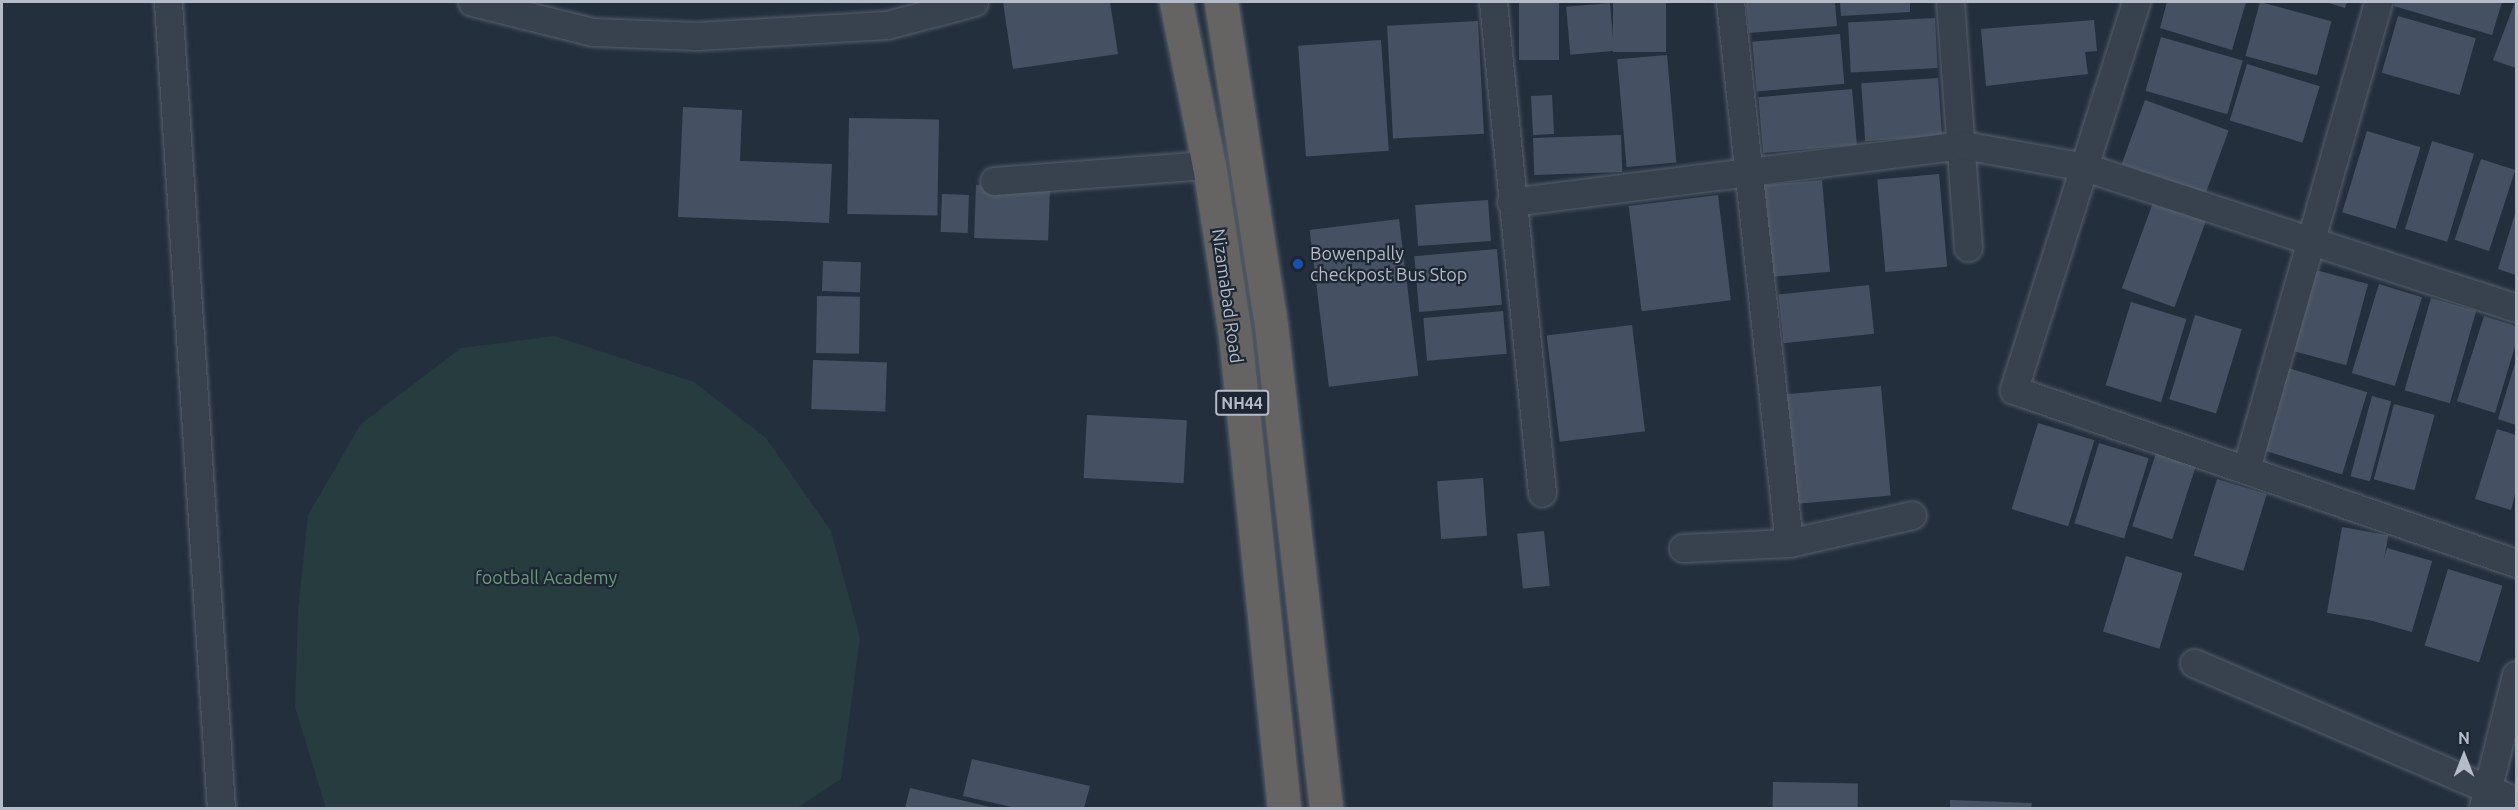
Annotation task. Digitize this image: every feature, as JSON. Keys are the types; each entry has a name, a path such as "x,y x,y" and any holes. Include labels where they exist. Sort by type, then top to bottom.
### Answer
{"highway":[{"name":"Nizamabad Road","path":"1176,2 1209,165 1235,334 1284,808"},
{"name":"Nizamabad Road","path":"1221,2 1271,325 1326,808"}],"street":[{"path":"168,2 221,808"},
{"path":"472,2 592,32 697,36 974,2"},
{"path":"1493,2 1511,202 1542,493"},
{"path":"1730,2 1789,543"},
{"path":"1950,2 1964,146 1968,247"},
{"path":"2136,2 2014,390 2517,563"},
{"path":"2246,469 2378,2"},
{"path":"1511,202 1964,146 2085,167 2517,308"},
{"path":"994,181 1209,165"},
{"path":"1683,548 1789,543 1912,515"},
{"path":"2194,663 2485,800 2517,801"},
{"path":"2485,800 2517,675"}],"green space":[{"name":"football Academy","path":"554,336 694,382 766,438 831,531 860,638 841,779 797,808 326,808 295,707 298,611 308,515 361,424 461,348"}],"building":[{"path":"1003,2 1110,2 1118,54 1013,69"},
{"path":"1519,2 1559,2 1559,60 1519,60"},
{"path":"1613,2 1666,2 1666,52 1613,52"},
{"path":"1746,2 1835,2 1837,26 1749,33"},
{"path":"1840,2 1910,2 1910,12 1841,16"},
{"path":"2167,2 2246,2 2232,50 2160,28"},
{"path":"2260,2 2331,21 2317,75 2246,56"},
{"path":"2326,2 2347,2 2345,8"},
{"path":"2395,2 2502,2 2492,35 2394,6"},
{"path":"2516,2 2516,68 2493,60"},
{"path":"1610,3 1614,51 1570,55 1566,7"},
{"path":"2398,16 2476,38 2460,95 2382,73"},
{"path":"1935,18 1938,68 1851,72 1848,23"},
{"path":"2094,20 2097,51 2085,52 2088,74 1986,86 1981,29"},
{"path":"1478,21 1484,134 1393,139 1387,26"},
{"path":"1840,34 1844,84 1757,91 1752,42"},
{"path":"2161,37 2243,60 2227,114 2146,91"},
{"path":"1381,40 1389,151 1306,157 1298,46"},
{"path":"1667,55 1676,163 1627,167 1617,59"},
{"path":"2247,64 2320,86 2302,143 2230,120"},
{"path":"1938,78 1942,136 1865,141 1861,83"},
{"path":"1852,89 1857,145 1763,153 1758,97"},
{"path":"1552,95 1554,134 1533,135 1531,96"},
{"path":"2145,100 2229,130 2205,194 2122,164"},
{"path":"683,107 742,110 740,161 832,164 829,223 678,217"},
{"path":"849,118 939,120 937,216 847,214"},
{"path":"2367,131 2421,147 2396,229 2342,212"},
{"path":"1621,135 1622,172 1534,175 1533,138"},
{"path":"2432,141 2474,154 2447,242 2405,229"},
{"path":"2481,159 2515,170 2489,251 2455,240"},
{"path":"1939,174 1947,267 1885,272 1877,179"},
{"path":"1822,180 1830,272 1772,277 1764,185"},
{"path":"976,185 1050,188 1048,241 974,238"},
{"path":"942,194 969,195 968,233 941,232"},
{"path":"1718,195 1731,300 1642,311 1629,206"},
{"path":"2155,197 2208,216 2174,307 2122,288"},
{"path":"1488,200 1491,241 1418,246 1415,205"},
{"path":"2516,211 2516,275 2498,269"},
{"path":"1399,219 1418,376 1329,387 1310,230"},
{"path":"1497,249 1502,305 1419,312 1414,256"},
{"path":"823,261 861,262 860,292 822,291"},
{"path":"2312,269 2368,284 2346,365 2290,350"},
{"path":"2379,284 2422,297 2395,386 2352,373"},
{"path":"1869,285 1874,334 1784,343 1778,295"},
{"path":"817,296 860,297 859,354 816,353"},
{"path":"2431,298 2476,311 2450,403 2405,390"},
{"path":"2131,302 2186,319 2161,402 2106,385"},
{"path":"1503,311 1507,354 1427,361 1423,318"},
{"path":"2195,315 2242,329 2216,413 2169,399"},
{"path":"2484,316 2516,326 2516,343 2495,413 2457,401"},
{"path":"1632,325 1645,431 1560,442 1547,335"},
{"path":"813,360 887,363 885,412 811,409"},
{"path":"2516,360 2516,425 2498,419"},
{"path":"2285,367 2367,392 2342,474 2260,449"},
{"path":"1881,386 1891,496 1795,504 1785,394"},
{"path":"2372,396 2391,401 2370,481 2351,476"},
{"path":"2394,404 2435,415 2414,490 2374,479"},
{"path":"1087,415 1187,420 1184,483 1084,478"},
{"path":"2038,423 2094,440 2068,526 2012,509"},
{"path":"2497,429 2516,435 2516,490 2511,510 2475,499"},
{"path":"2099,443 2149,458 2124,539 2074,523"},
{"path":"2156,453 2196,466 2172,539 2132,526"},
{"path":"1483,478 1487,536 1441,539 1437,481"},
{"path":"2217,479 2267,494 2243,571 2194,556"},
{"path":"2342,527 2388,535 2373,621 2327,613"},
{"path":"1544,531 1550,586 1523,589 1517,534"},
{"path":"2387,548 2432,561 2412,632 2367,619"},
{"path":"2126,556 2182,573 2159,649 2103,632"},
{"path":"2448,569 2503,586 2479,662 2425,646"},
{"path":"972,759 1090,786 1084,808 1016,808 963,796"},
{"path":"1773,782 1858,783 1858,808 1773,808"},
{"path":"910,788 994,808 905,808"},
{"path":"1950,800 2032,803 2031,808 1950,808"}],"place":[{"name":"Bowenpally checkpost Bus Stop","path":"1298,264"}]}
